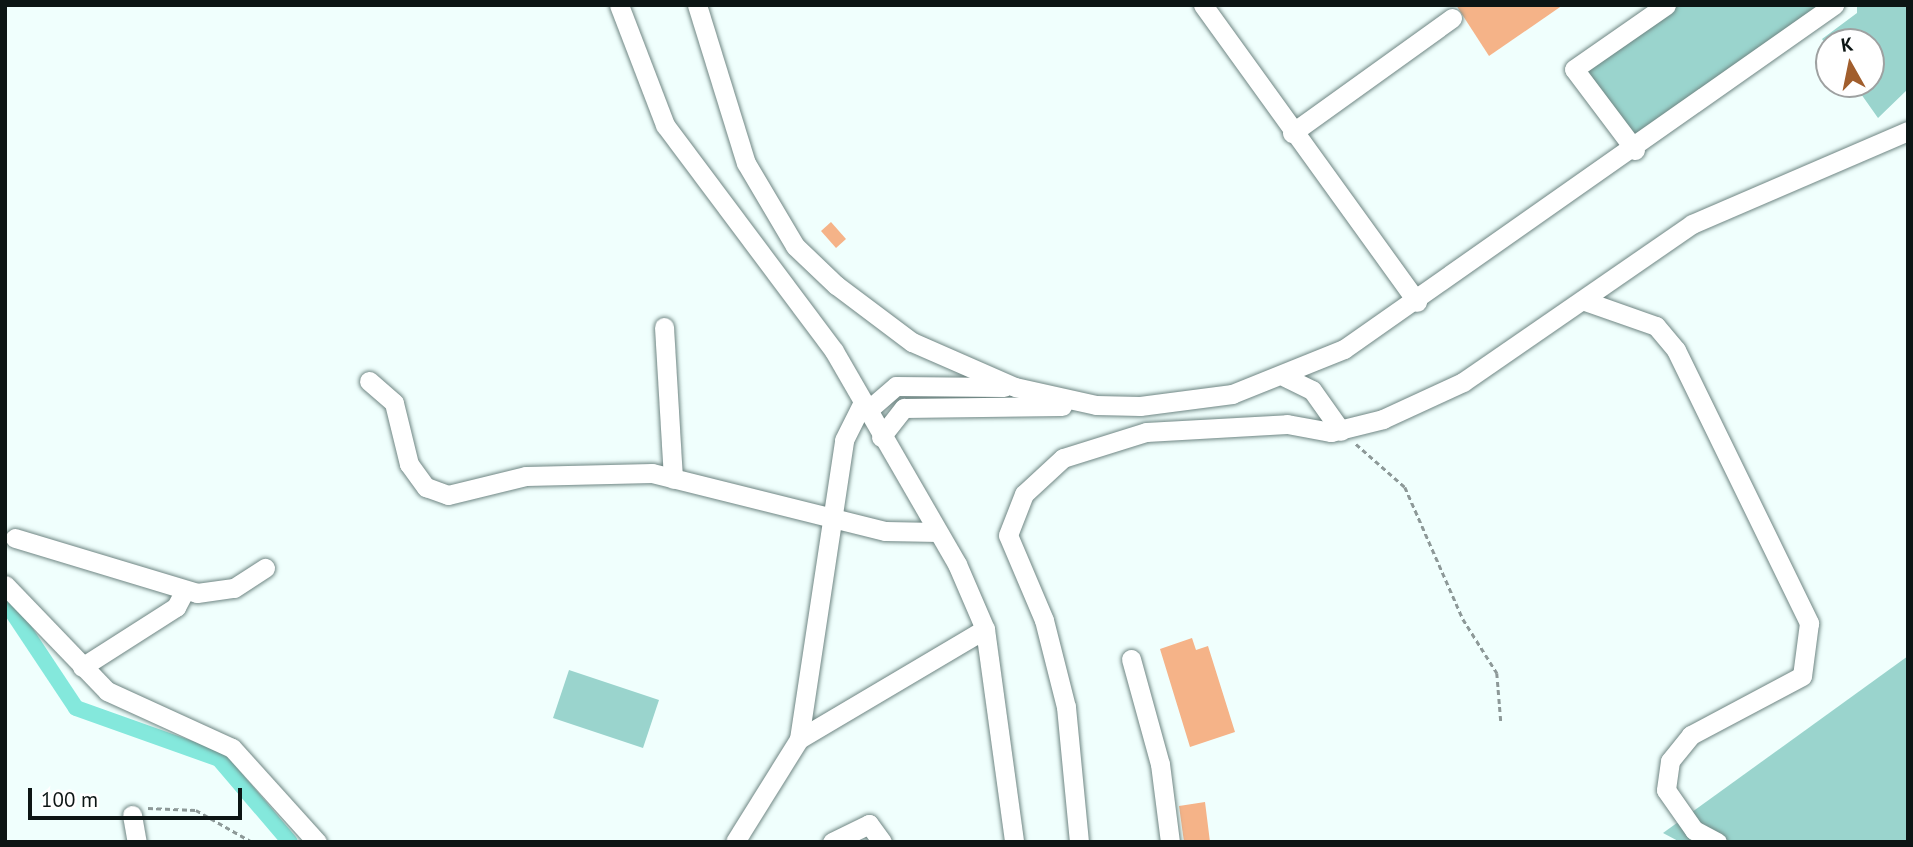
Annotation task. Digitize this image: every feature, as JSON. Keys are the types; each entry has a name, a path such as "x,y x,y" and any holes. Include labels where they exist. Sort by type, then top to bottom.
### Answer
{"street":[{"path":"619,5 665,124 812,319 938,532 985,629 1014,842"},
{"path":"697,5 746,163 796,246 836,285 912,341 1015,387 1096,405"},
{"path":"1203,5 1292,133 1417,302"},
{"path":"1635,150 1574,69 1666,5"},
{"path":"881,437 904,408 1186,402 1285,376 1344,349 1417,302 1635,150 1834,5"},
{"path":"1292,133 1452,18"},
{"path":"1080,842 1066,706 1044,620 1009,535 1024,494 1063,458 1146,432 1287,424 1341,431 1463,382 1585,301 1692,224 1908,131"},
{"path":"1585,301 1656,326 1676,350 1809,623 1802,676 1691,735 1670,761 1666,790 1693,830 1717,842"},
{"path":"664,327 673,479"},
{"path":"1285,376 1312,390 1341,431"},
{"path":"369,381 394,403 409,464 426,487 448,495 526,476 585,471 673,479 885,531 938,532"},
{"path":"735,842 799,739 844,440 865,406 895,386 1015,387"},
{"path":"15,538 185,590 234,588 265,568"},
{"path":"5,585 107,691 232,748 317,842"},
{"path":"82,667 176,607 185,590"},
{"path":"799,739 985,629"},
{"path":"1131,659 1160,764 1170,842"},
{"path":"132,814 138,842"},
{"path":"832,842 869,824 882,842"}],"path":[{"path":"1341,431 1405,487 1463,619 1497,673 1501,722"},
{"path":"132,814 186,807 252,842"}],"shaded area":[{"path":"1679,5 1834,5 1633,136 1587,70"},
{"path":"1857,5 1908,5 1908,89 1878,118 1864,98 1885,98 1885,28 1837,28 1857,13"},
{"path":"1908,656 1908,842 1680,842 1663,833"},
{"path":"569,670 659,700 643,748 553,718"}],"building":[{"path":"1456,5 1563,5 1489,56"},
{"path":"831,222 846,239 836,248 821,231"},
{"path":"1192,638 1196,650 1208,646 1235,732 1190,747 1160,649"},
{"path":"1205,802 1210,842 1184,842 1179,806"}],"waterway":[{"path":"5,601 76,708 219,759 290,842"}]}
